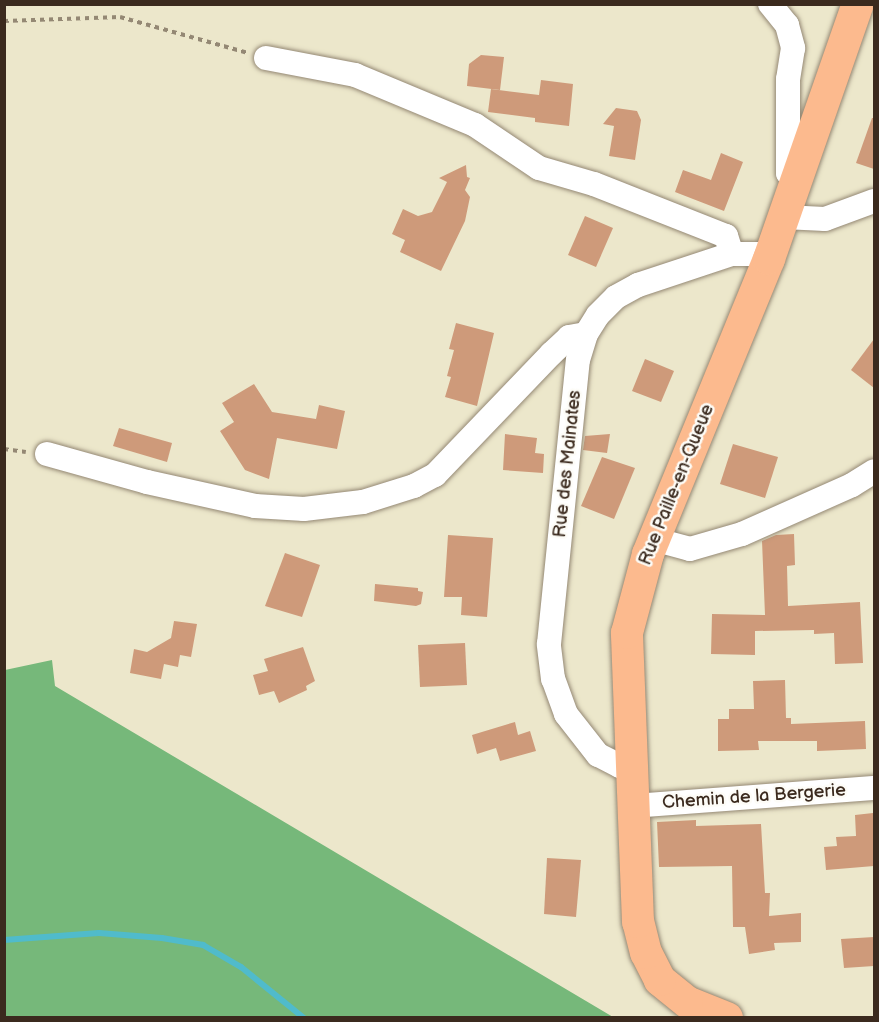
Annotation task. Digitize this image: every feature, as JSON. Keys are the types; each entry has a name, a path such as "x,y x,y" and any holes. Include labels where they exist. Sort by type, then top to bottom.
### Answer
{"main road":[{"name":"Rue Paille-en-Queue","path":"727,1017 687,1002 660,980 646,952 638,922 627,633 653,539 769,259 858,4"}],"street":[{"path":"770,4 787,25 792,48 788,79 788,172 797,181"},
{"path":"266,58 355,75 475,125 539,168 594,184 726,236 732,254"},
{"path":"784,217 825,219 874,201"},
{"name":"Rue des Mainates","path":"631,767 620,766 598,755 566,714 553,679 549,644 579,360 586,334 598,315 616,297 638,285 732,254 757,254 769,259"},
{"path":"47,454 147,482 255,506 304,509 363,502 414,486 435,475 569,337 586,334"},
{"path":"653,539 690,549 742,534 852,485 874,471"},
{"name":"Chemin de la Bergerie","path":"633,806 874,788"}],"path":[{"path":"4,21 120,16 266,58"}],"green space":[{"path":"52,660 55,686 613,1017 5,1017 5,670"}],"building":[{"path":"481,55 504,57 500,90 467,86 469,64"},
{"path":"541,80 573,84 569,126 535,122 535,118 488,112 491,89 539,95"},
{"path":"616,108 637,111 641,120 635,160 609,156 614,126 603,124"},
{"path":"872,118 874,118 874,169 856,163"},
{"path":"721,153 743,162 724,211 675,192 683,170 711,180"},
{"path":"466,165 467,177 470,178 465,190 470,197 465,221 441,271 400,252 405,240 392,234 403,209 418,216 432,212 447,182 439,178"},
{"path":"585,216 613,228 596,267 568,255"},
{"path":"456,323 494,333 477,406 445,397 451,377 447,376 454,350 449,349"},
{"path":"874,339 874,388 851,370"},
{"path":"645,359 674,371 661,402 632,391"},
{"path":"254,384 272,412 316,419 319,405 345,411 337,449 277,438 269,479 245,470 220,431 234,422 222,403"},
{"path":"119,428 172,443 167,462 113,446"},
{"path":"505,434 537,438 535,453 544,454 543,473 503,470"},
{"path":"610,434 607,453 583,450 585,436"},
{"path":"733,444 778,457 765,498 720,484"},
{"path":"602,457 635,468 614,519 581,506"},
{"path":"794,534 795,565 787,566 788,606 860,602 863,663 835,664 834,633 814,634 814,630 755,631 755,655 711,654 712,614 765,615 762,541 776,535"},
{"path":"448,535 493,538 487,617 461,615 462,597 444,597"},
{"path":"285,553 320,565 302,617 265,606"},
{"path":"375,584 418,588 418,591 423,592 421,604 416,606 374,601"},
{"path":"174,621 197,624 191,657 180,655 178,667 164,664 161,679 130,673 134,649 147,652 171,638"},
{"path":"465,643 467,685 420,687 418,645"},
{"path":"303,647 315,681 306,686 307,690 279,703 274,691 259,695 253,675 268,671 264,659"},
{"path":"785,680 786,718 791,718 791,724 865,721 866,749 817,751 817,741 758,741 759,750 718,751 718,719 729,719 729,709 754,709 753,681"},
{"path":"515,722 518,735 530,731 536,751 500,761 496,748 477,754 472,735"},
{"path":"873,813 874,866 826,870 824,847 837,846 836,837 856,836 855,815"},
{"path":"696,820 696,826 761,824 765,893 770,893 769,916 801,913 801,942 774,943 775,950 749,954 745,927 733,927 732,866 659,867 657,822"},
{"path":"547,858 581,860 576,917 544,914"},
{"path":"874,937 874,966 844,968 841,939"}],"waterway":[{"path":"4,940 99,933 162,938 203,945 241,967 304,1018"}]}
